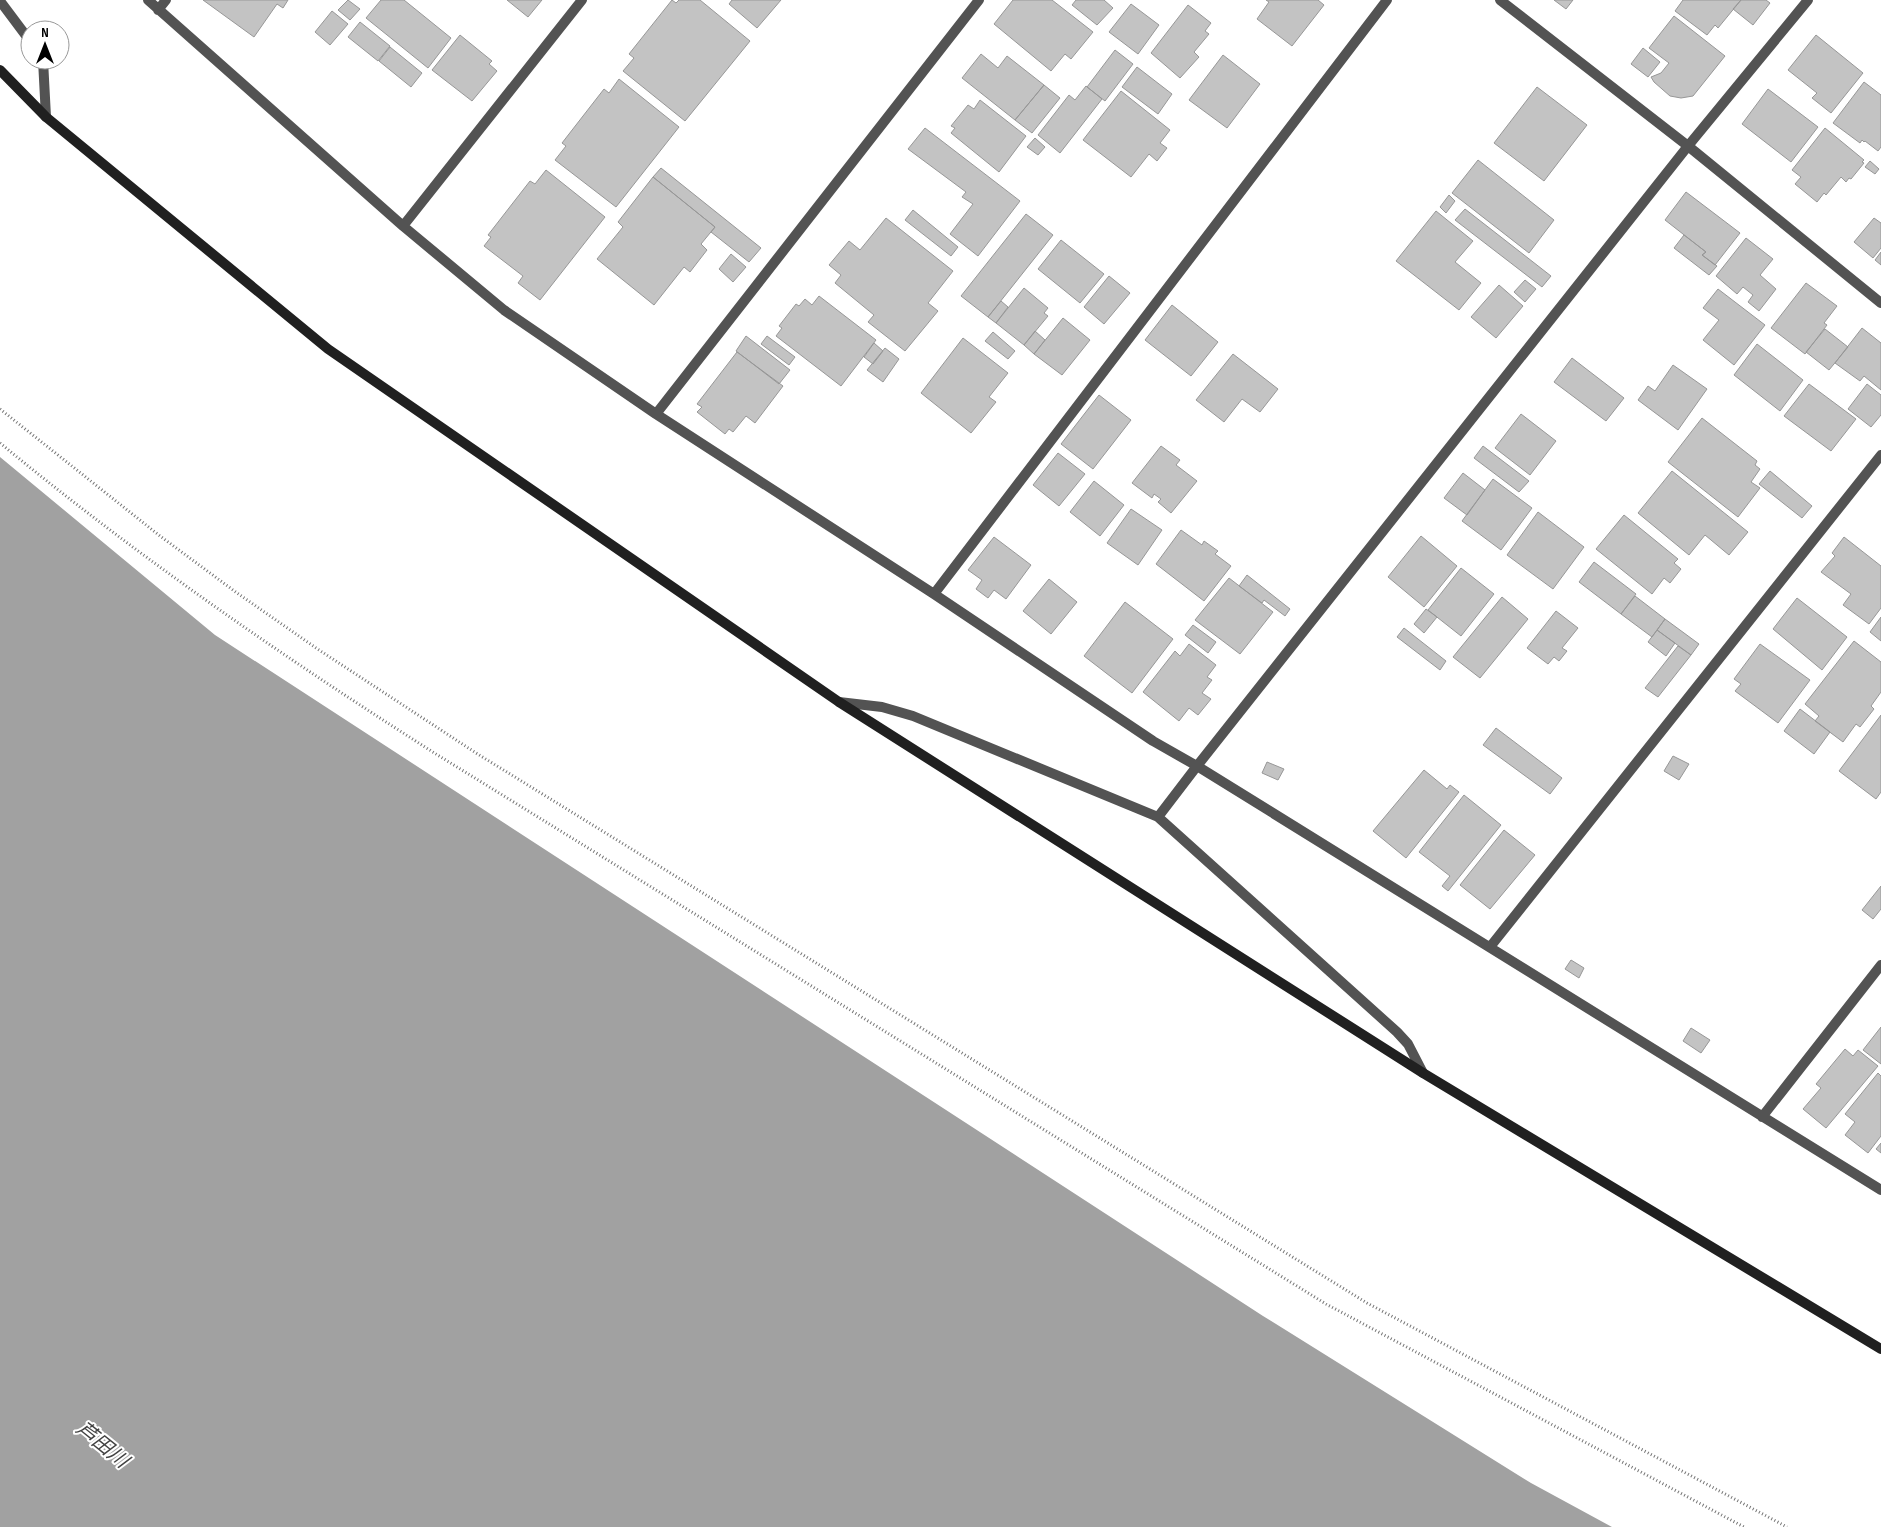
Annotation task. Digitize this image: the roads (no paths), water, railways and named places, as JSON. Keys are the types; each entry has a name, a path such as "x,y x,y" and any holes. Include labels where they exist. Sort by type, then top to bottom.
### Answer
{"street":[{"path":"148,0 403,226 504,310 656,414 934,594 1153,741 1197,766 1881,1190"},
{"path":"158,10 166,0"},
{"path":"403,226 582,0"},
{"path":"656,414 978,0"},
{"path":"934,594 1387,0"},
{"path":"1500,0 1688,146 1881,303"},
{"path":"1158,817 1688,146 1808,0"},
{"path":"0,1 20,28"},
{"path":"0,70 46,117 328,349 839,702 1423,1073 1881,1349"},
{"path":"44,70 46,117"},
{"path":"1490,947 1881,455"},
{"path":"839,702 882,707 913,716 1158,817 1397,1032 1408,1044 1423,1073"},
{"path":"1762,1117 1881,965"}],"water":[{"name":"芦田川","path":"0,457 215,635 1263,1316 1531,1483 1612,1527 0,1527"}]}
